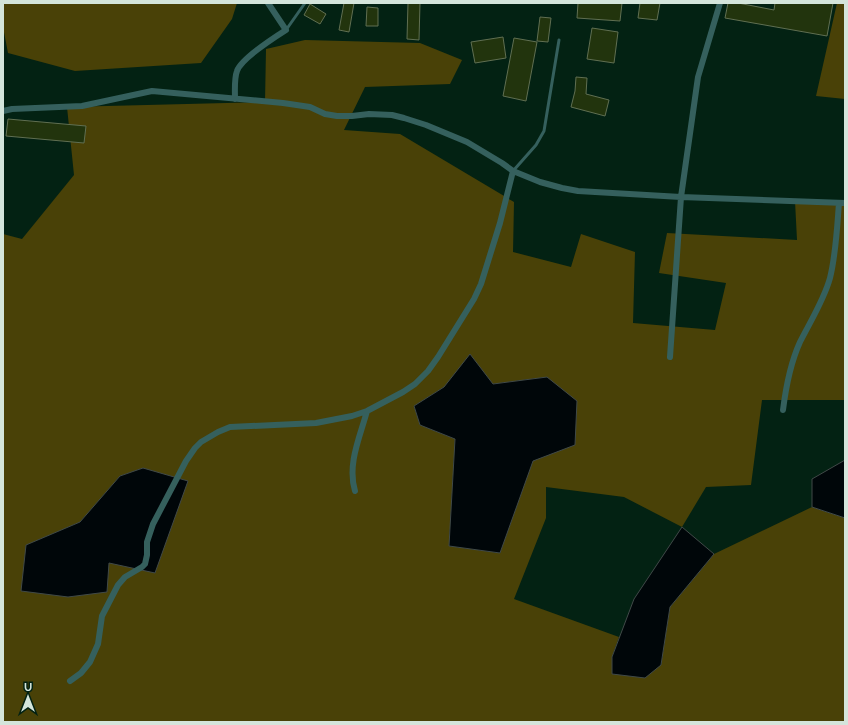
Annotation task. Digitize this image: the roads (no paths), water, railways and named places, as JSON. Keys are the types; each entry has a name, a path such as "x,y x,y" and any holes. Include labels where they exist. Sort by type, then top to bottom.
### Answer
{"street":[{"path":"235,99 236,73 238,67 264,44 286,30 268,3"},
{"path":"670,357 681,197 698,77 720,3"},
{"path":"3,111 12,109 82,106 152,91 283,103 310,107 325,114 337,116 369,114 392,115 404,118 426,125 467,142 513,171 540,182 562,188 681,197 842,203 829,279 790,367 786,383 783,410"},
{"path":"70,681 81,673 90,662 98,644 102,616 118,585 125,576 145,564 147,542 153,524 186,462 201,442 230,427 316,423 352,416 367,411 403,392 428,371 474,299 481,284 500,223 513,171"},
{"path":"355,491 352,482 352,463 367,411"}],"lane":[{"path":"286,30 305,3"},
{"path":"513,171 536,145 544,131 560,40"}]}
